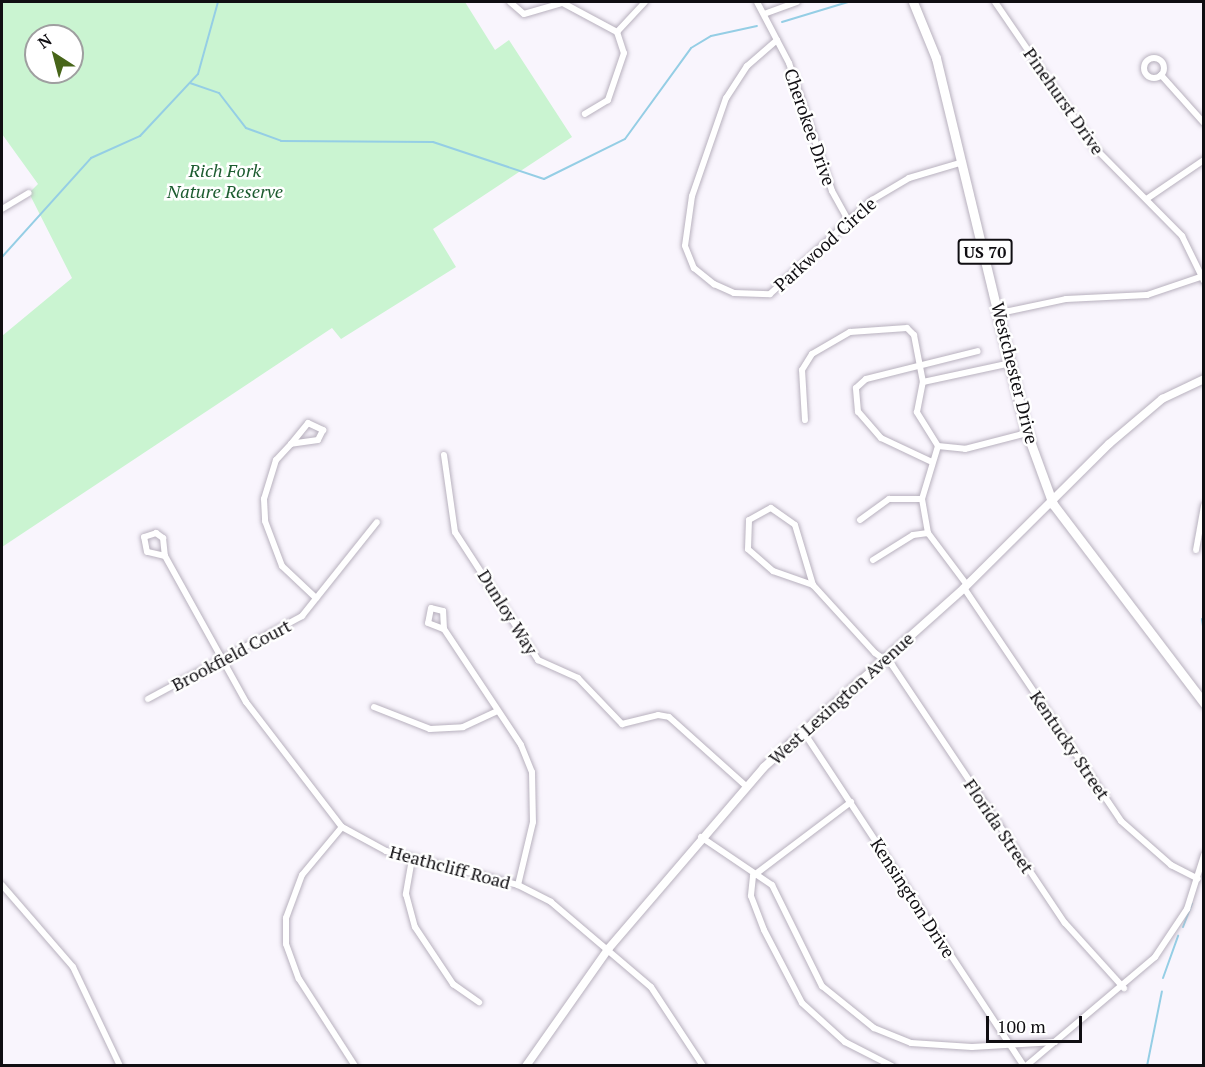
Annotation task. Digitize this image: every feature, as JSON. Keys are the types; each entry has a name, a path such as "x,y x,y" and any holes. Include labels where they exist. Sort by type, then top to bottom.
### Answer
{"main road":[{"name":"Westchester Drive","path":"913,2 936,58 1000,313 1027,433 1053,504 1203,703"}],"street":[{"path":"510,2 524,14 561,2 617,32 624,61 614,89 601,108 585,114"},
{"path":"617,32 645,2"},
{"name":"Cherokee Drive","path":"757,2 777,40 848,220"},
{"path":"764,14 797,2"},
{"name":"Pinehurst Drive","path":"995,2 1095,148 1148,198 1182,236 1203,278"},
{"name":"Parkwood Circle","path":"777,40 737,80 711,133 690,206 688,257 714,284 759,297 777,288 848,220 909,178 963,162"},
{"path":"1161,75 1203,123"},
{"path":"1148,198 1203,160"},
{"path":"2,209 29,193"},
{"path":"1000,313 1066,299 1147,295 1203,278"},
{"path":"805,420 802,370 829,341 860,330 907,328 914,336 923,382 916,412 938,446"},
{"path":"932,462 880,438 855,404 856,388 866,379 978,351"},
{"path":"923,382 1011,363"},
{"name":"West Lexington Avenue","path":"526,1065 609,948 701,836 746,786 802,730 966,587 1053,504 1132,423 1162,399 1203,379"},
{"path":"291,444 318,440 323,430 308,423 291,444 269,475 265,521 282,566 316,598"},
{"path":"938,446 965,449 1027,433"},
{"path":"873,560 913,535 927,533 922,500 938,446"},
{"name":"Dunloy Way","path":"444,455 455,532 538,660 578,678 622,724 658,715 669,717 746,786"},
{"path":"860,520 889,499 922,500"},
{"path":"1196,550 1203,506"},
{"path":"771,508 795,525 813,585 754,558 745,529 759,511 771,508"},
{"name":"Brookfield Court","path":"148,699 284,629 316,598 378,522"},
{"name":"Kentucky Street","path":"927,533 966,587 1121,821 1171,865 1198,879"},
{"name":"Heathcliff Road","path":"165,556 246,702 342,827 412,859 518,885 551,902 609,948 651,987 703,1065"},
{"name":"Florida Street","path":"813,585 883,659 1065,923 1124,988"},
{"path":"444,629 521,746 535,795 518,885"},
{"path":"374,706 430,729 463,727 498,711"},
{"name":"Kensington Drive","path":"802,730 1007,1043 1025,1065"},
{"path":"851,802 753,876 751,896 764,930 802,1002 845,1042 892,1065"},
{"path":"342,827 302,875 286,918 286,944 299,980 355,1065"},
{"path":"701,836 753,876 772,885 822,986 874,1028 911,1043 972,1047 1007,1043 1054,1042"},
{"path":"1025,1065 1124,988 1173,933 1198,879 1203,855"},
{"path":"412,859 406,894 415,927 453,984 479,1002"},
{"path":"2,885 73,967 120,1065"}],"green space":[{"name":"Rich Fork Nature Reserve","path":"2,2 465,2 495,50 509,40 572,137 433,229 456,267 341,339 332,328 2,547 2,336 72,278 29,193 38,184 2,134"}],"waterway":[{"path":"2,257 91,158 140,136 198,74 218,2"},
{"path":"782,22 848,2"},
{"path":"925,2 941,2"},
{"path":"1084,2 1112,2"},
{"path":"190,83 219,93 246,128 281,141 433,142 544,179 625,139 691,48 711,36 757,26"},
{"path":"1202,619 1204,633"},
{"path":"1183,927 1192,904"},
{"path":"1163,978 1178,936"},
{"path":"1147,1066 1162,991"}]}
